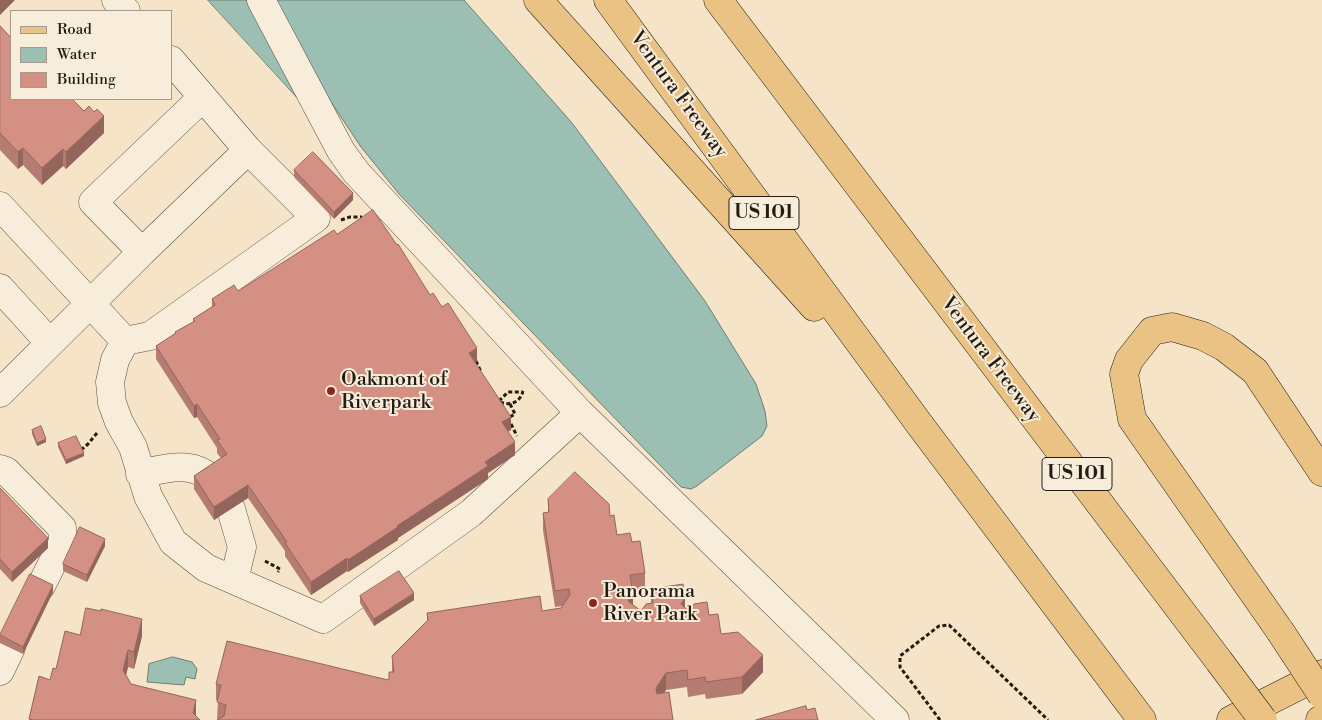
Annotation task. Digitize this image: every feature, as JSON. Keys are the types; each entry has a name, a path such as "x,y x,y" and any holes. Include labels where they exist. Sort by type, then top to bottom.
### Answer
{"main road":[{"path":"538,0 920,425"},
{"name":"Ventura Freeway","path":"608,0 920,425 1137,712"},
{"name":"Ventura Freeway","path":"718,0 1263,720"},
{"path":"1322,472 1255,371 1224,346 1203,336 1172,327 1152,331 1129,360 1124,374 1132,419 1280,631 1322,695"},
{"path":"1231,720 1322,674"}],"lane":[{"path":"116,0 125,10"},
{"path":"260,0 341,151 356,172 580,413 894,720"},
{"path":"125,341 150,336 316,218 248,150 172,61"},
{"path":"142,252 93,202 202,98"},
{"path":"4,379 50,343 248,150"},
{"path":"0,206 125,341"},
{"path":"0,288 50,343"},
{"path":"125,341 115,360 110,382 112,403 119,422 133,447 148,496 173,542 206,568 323,619 471,513 580,413"},
{"path":"140,474 170,467 183,467 204,472 210,478"},
{"path":"0,469 6,471 62,528 63,542 41,586"},
{"path":"231,509 242,547 234,580"}],"path":[{"path":"338,222 350,217 368,218"},
{"path":"476,362 483,380"},
{"path":"510,404 518,400 523,390 508,392 497,400 510,404 515,414 508,418 522,442 534,455"},
{"path":"940,720 900,667 900,656 939,626 949,625 1045,715 1048,720"}],"water":[{"path":"208,0 464,0 572,123 705,301 756,384 765,411 767,426 762,436 697,486 691,489 681,487 399,194 361,147 325,93 307,108"},
{"path":"173,657 192,662 197,669 195,679 186,677 184,685 147,682 149,664"}],"building":[{"path":"0,26 10,37 10,100 73,100 84,111 89,106 94,112 97,109 104,116 66,152 63,149 42,168 23,148 18,152 0,133"},
{"path":"313,152 353,193 334,212 294,170"},
{"name":"Oakmont of Riverpark","path":"373,210 398,244 430,295 433,293 442,307 448,303 477,348 469,353 511,417 502,422 515,442 485,462 488,466 348,560 347,558 311,582 285,543 287,542 248,485 214,507 194,476 227,454 217,440 220,439 197,404 194,406 156,346 175,332 195,321 193,319 215,305 212,299 234,285 238,291 334,230 337,234"},
{"path":"41,426 46,439 37,443 32,430"},
{"path":"76,436 84,453 66,460 58,443"},
{"name":"Panorama River Park","path":"575,472 609,504 610,516 614,515 617,535 630,533 632,542 640,541 645,573 630,575 633,595 628,601 641,611 646,604 653,603 651,589 683,584 685,598 681,604 689,611 694,604 707,602 709,615 718,614 721,634 738,632 763,655 742,677 706,682 705,677 688,680 687,670 666,673 656,688 657,694 669,692 673,720 217,720 224,716 226,705 217,702 221,685 216,684 227,641 388,680 389,672 394,672 392,656 428,620 427,613 540,596 542,611 561,608 570,595 569,589 555,591 543,513 549,512 548,499"},
{"path":"0,488 48,538 12,572 0,559"},
{"path":"80,527 105,539 87,575 63,564"},
{"path":"399,571 414,593 374,619 360,596"},
{"path":"30,574 53,585 23,647 0,635"},
{"path":"86,608 101,611 101,609 142,619 134,652 128,650 123,670 131,684 196,700 193,713 200,720 29,719 39,676 50,680 53,668 56,669 65,631 80,635"},
{"path":"806,706 807,710 815,708 818,720 756,720"}],"place":[{"name":"Oakmont of Riverpark","path":"331,391"},
{"name":"Panorama River Park","path":"593,603"}]}
